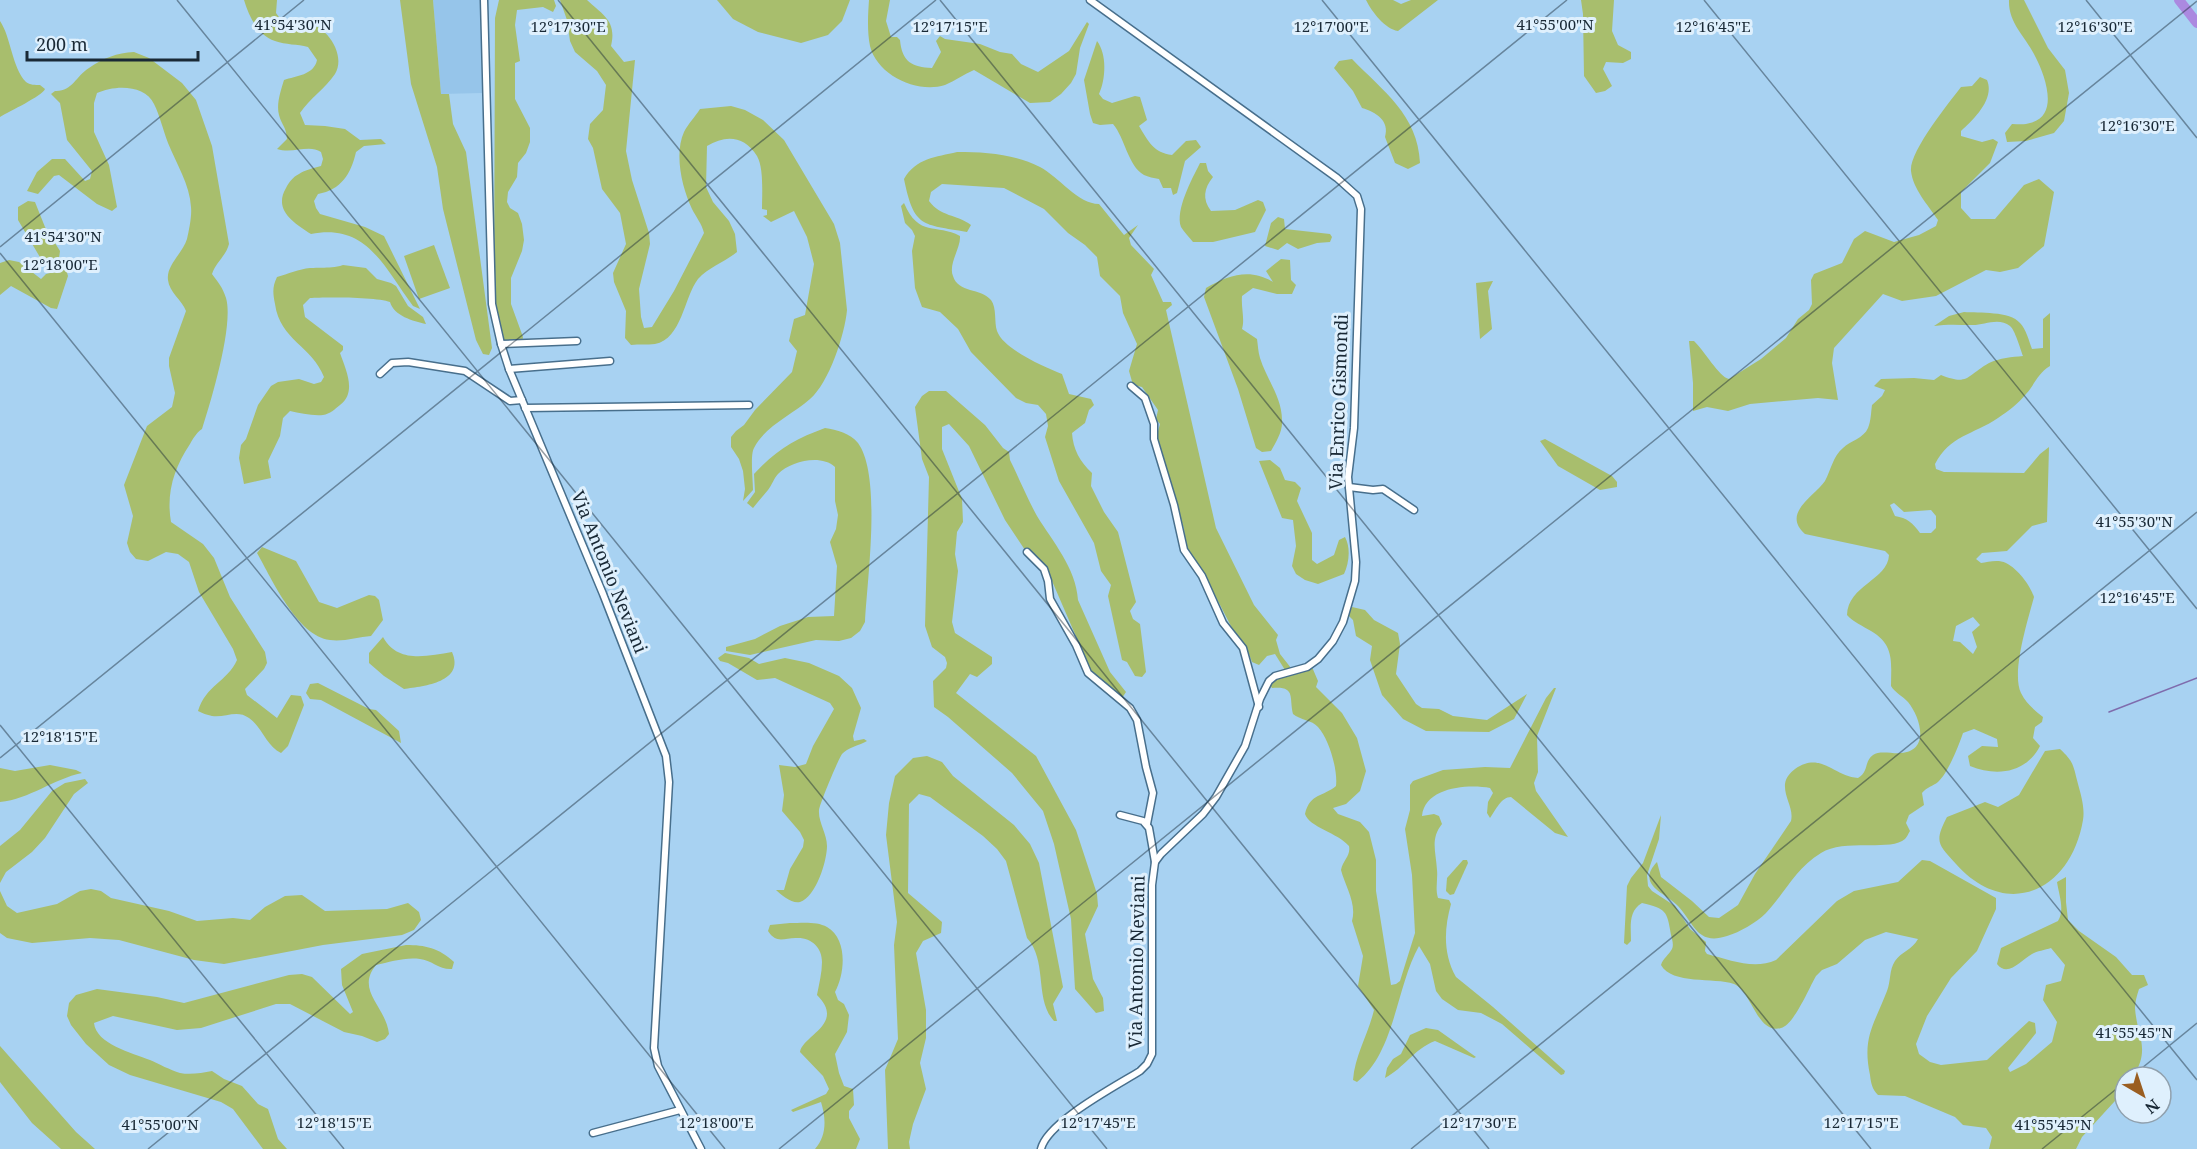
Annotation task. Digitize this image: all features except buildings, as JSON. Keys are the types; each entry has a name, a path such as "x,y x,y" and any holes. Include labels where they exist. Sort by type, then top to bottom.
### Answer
{"street":[{"name":"Via Antonio Neviani","path":"484,0 491,295 501,344 509,369 603,594 666,756 669,776 654,1048 658,1066 700,1149"},
{"name":"Via Enrico Gismondi","path":"1090,0 1337,177 1359,199 1361,224 1354,428 1348,469 1356,562 1355,581 1341,626 1328,649 1318,659 1307,667 1275,676 1270,680 1260,699 1245,746 1216,796 1203,814 1155,862"},
{"path":"501,344 577,341"},
{"path":"509,369 610,361"},
{"path":"380,374 392,363 408,362 465,371 510,401 522,400"},
{"path":"1131,386 1145,398 1154,424 1154,439 1174,505 1184,550 1202,576 1223,623 1243,648 1258,707"},
{"path":"525,408 687,404 749,405"},
{"path":"1348,487 1383,489 1414,510"},
{"path":"1027,552 1044,568 1050,599 1076,645 1088,673 1130,708 1137,720 1146,767 1154,793 1147,824 1131,816 1120,814"},
{"name":"Via Antonio Neviani","path":"1041,1149 1045,1138 1057,1125 1140,1071 1146,1066 1151,1056 1152,885 1155,862 1151,832 1147,824"},
{"path":"593,1132 680,1110"}],"shaded area":[{"path":"433,0 480,0 482,93 441,94"}],"green space":[{"path":"244,0 277,0 276,13 284,24 301,22 311,24 319,28 332,41 336,49 338,66 331,79 300,113 305,125 345,129 360,140 381,139 386,144 364,146 356,152 344,180 333,189 318,194 314,201 316,208 320,214 365,227 384,236 420,309 413,306 383,263 360,242 346,235 330,232 311,234 287,215 282,203 286,188 301,173 321,166 323,159 321,152 316,150 277,149 287,139 279,115 279,97 284,80 308,72 317,60 308,47 279,42 263,34 251,18"},
{"path":"400,0 433,0 441,94 449,94 453,124 466,152 492,348 489,355 483,354 476,340 443,209 437,167 411,84"},
{"path":"499,0 554,0 556,6 553,12 543,7 517,10 515,25 520,61 515,63 515,99 530,128 530,142 526,153 518,163 517,177 508,192 507,202 510,208 518,213 524,240 511,278 511,304 523,337 522,342 505,343 501,339 494,298 495,18"},
{"path":"560,0 587,0 610,24 611,46 624,62 635,60 626,151 632,180 649,233 650,244 639,289 644,328 652,327 674,291 704,233 685,191 680,171 681,141 687,126 700,109 731,106 745,110 763,120 784,140 834,224 840,243 847,310 843,332 830,370 817,392 765,433 754,448 753,490 743,501 745,489 743,471 731,447 731,437 792,372 797,351 789,341 794,319 805,315 814,264 807,237 794,211 771,222 763,216 767,215 767,210 762,209 761,167 752,149 734,139 721,140 707,146 706,187 713,202 729,221 735,234 737,252 698,279 677,326 664,341 655,344 631,345 625,338 626,311 614,282 613,273 626,244 620,213 602,189 593,148 588,139 590,124 603,110 606,85 597,71 575,52"},
{"path":"717,0 850,0 842,21 828,35 801,43 758,32 733,19"},
{"path":"869,0 890,0 886,21 891,37 897,37 900,40 903,54 909,62 932,68 941,52 936,41 940,36 945,39 980,44 1012,54 1021,64 1038,72 1069,51 1087,22 1089,24 1080,48 1076,74 1071,83 1050,102 1030,103 974,70 945,85 934,87 911,84 889,73 881,66 870,46"},
{"path":"1366,0 1393,0 1401,4 1411,0 1438,0 1398,31 1388,27 1379,19"},
{"path":"1581,0 1614,0 1612,31 1618,45 1631,52 1631,59 1623,63 1606,62 1603,69 1612,86 1596,93 1584,76"},
{"path":"2009,0 2024,0 2048,48 2065,70 2069,93 2064,121 2054,133 2026,141 2007,142 2005,133 2012,124 2028,124 2039,119 2045,112 2048,95 2040,66 2015,24"},
{"path":"0,21 21,76 26,82 40,85 45,89 0,117"},
{"path":"1097,41 1104,60 1104,74 1099,94 1103,99 1112,103 1135,96 1140,97 1147,120 1139,126 1149,141 1161,152 1172,155 1186,141 1196,140 1201,147 1185,161 1177,193 1173,195 1171,188 1163,188 1159,179 1146,176 1139,171 1130,159 1113,124 1093,123 1084,80"},
{"path":"134,52 149,58 182,83 196,100 212,146 229,244 212,274 226,298 228,310 224,344 202,429 184,453 173,481 170,501 171,522 203,544 214,558 230,597 265,652 267,663 245,689 247,695 277,718 291,695 301,696 304,705 288,746 281,753 272,746 254,722 244,715 212,716 198,711 206,695 228,674 237,660 233,649 199,592 189,562 178,554 166,552 148,561 136,559 127,543 133,516 124,485 147,426 172,407 175,393 169,358 186,311 169,284 168,275 187,239 191,215 190,199 185,182 150,97 128,88 104,90 97,93 94,103 94,132 109,165 117,207 112,211 97,204 59,175 54,176 38,194 27,191 37,172 52,159 65,159 85,181 90,179 92,171 67,140 60,103 51,94 66,89 85,71 100,61"},
{"path":"1352,59 1387,93 1406,117 1418,146 1420,163 1408,169 1395,163 1385,137 1384,122 1377,115 1362,108 1353,91 1334,68 1339,61"},
{"path":"1980,77 1987,80 1989,87 1986,101 1972,121 1961,131 1961,136 1982,142 1993,139 1998,142 1990,163 1961,192 1961,208 1971,219 1995,219 2024,185 2039,179 2054,192 2044,246 2018,268 2000,272 1986,270 1936,296 1902,301 1883,294 1834,348 1832,363 1838,400 1818,398 1750,404 1728,411 1707,407 1693,411 1689,341 1694,341 1721,373 1729,379 1761,359 1786,338 1798,319 1809,310 1812,304 1811,280 1814,274 1842,263 1854,239 1865,231 1894,242 1919,235 1936,226 1938,220 1912,178 1912,163 1930,128 1961,87 1972,86"},
{"path":"957,152 1000,155 1020,159 1040,167 1084,200 1099,204 1124,235 1138,225 1129,238 1131,245 1154,269 1151,275 1163,302 1171,302 1172,305 1166,310 1216,528 1254,605 1278,635 1276,640 1280,654 1291,668 1285,670 1275,654 1267,656 1259,665 1252,662 1246,646 1232,628 1207,580 1186,548 1184,529 1157,435 1160,424 1156,419 1158,410 1142,387 1133,385 1129,371 1137,344 1123,313 1120,296 1100,276 1097,257 1044,209 1004,188 942,184 931,192 929,201 934,206 971,225 967,232 930,225 916,215 904,179 914,167 921,163 934,157"},
{"path":"1200,163 1206,163 1213,177 1205,194 1211,211 1235,210 1258,200 1263,202 1266,210 1255,232 1213,242 1193,242 1185,233 1181,227 1180,212"},
{"path":"28,201 35,202 45,227 60,251 59,258 50,265 44,264 18,220 18,207"},
{"path":"904,203 910,214 922,225 960,236 952,266 953,276 960,285 987,296 991,300 997,331 1001,338 1026,357 1062,374 1069,394 1091,399 1094,405 1089,410 1085,423 1072,433 1073,439 1078,455 1092,473 1091,486 1104,512 1118,532 1136,602 1130,611 1133,619 1140,624 1146,672 1142,677 1135,676 1127,662 1122,660 1108,596 1111,585 1101,571 1094,543 1059,481 1045,437 1048,426 1046,414 1038,405 1016,398 971,352 958,329 940,312 922,307 915,288 912,251 915,236 905,223 901,206"},
{"path":"1278,217 1284,219 1285,229 1330,234 1332,237 1330,242 1317,243 1298,249 1287,243 1278,250 1265,246 1271,223"},
{"path":"434,245 450,288 419,299 404,256"},
{"path":"1281,259 1290,260 1291,280 1296,285 1292,294 1277,294 1253,288 1242,296 1242,329 1257,339 1260,358 1280,404 1282,424 1277,440 1271,451 1262,452 1256,448 1238,389 1204,297 1206,288 1240,275 1256,275 1273,282 1266,271"},
{"path":"9,260 19,262 41,279 46,274 66,269 68,276 57,309 11,286 0,295 0,263"},
{"path":"343,265 366,268 377,279 396,286 408,306 423,317 426,324 405,317 395,311 390,302 383,300 310,298 303,305 305,317 343,346 340,353 349,380 348,394 340,405 326,414 310,415 290,411 283,418 280,436 268,461 271,478 244,484 239,458 241,445 246,439 258,405 271,386 278,382 299,379 314,384 321,382 324,377 319,366 290,335 278,316 273,294 277,277 306,269"},
{"path":"1493,281 1488,291 1492,329 1480,339 1476,283"},
{"path":"1964,312 2009,316 2022,326 2032,349 2043,348 2043,319 2050,313 2050,366 2042,372 2013,407 1989,424 1955,441 1941,454 1935,464 1936,469 1944,472 2024,473 2049,447 2047,522 2032,526 2007,551 1982,553 1976,559 1981,563 2000,561 2006,563 2023,578 2034,597 2019,660 2018,684 2023,697 2043,717 2042,722 2035,727 2033,738 2040,746 2027,762 2019,767 2000,772 1990,771 1970,766 1968,756 1982,746 1998,747 1997,739 1974,729 1963,733 1946,772 1938,782 1922,793 1924,805 1909,815 1906,823 1910,831 1905,839 1889,845 1842,846 1821,853 1804,866 1758,920 1732,934 1709,938 1697,931 1678,906 1651,883 1649,877 1651,870 1657,862 1661,877 1709,917 1719,918 1738,905 1755,874 1791,821 1785,784 1787,777 1793,771 1804,764 1820,763 1858,778 1864,773 1868,760 1873,755 1910,751 1919,740 1919,725 1913,709 1891,686 1891,662 1888,648 1879,636 1847,615 1854,596 1882,571 1889,555 1885,551 1805,534 1797,519 1802,505 1825,481 1840,451 1860,437 1868,428 1872,405 1885,390 1874,386 1881,379 1934,380 1941,375 1957,380 1967,378 1993,361 2023,356 2014,331 2006,323 1934,326 1949,316","holes":["1894,503 1904,512 1931,510 1936,516 1936,528 1931,533 1920,533 1915,526 1895,516 1890,505","1973,617 1980,625 1972,632 1977,647 1973,654 1960,642 1953,641 1956,626"]},
{"path":"929,391 946,391 985,425 1003,448 1009,452 1010,460 1033,509 1068,566 1078,600 1110,672 1126,692 1122,698 1092,675 1049,574 1031,559 1005,520 969,446 949,424 942,427 942,449 962,499 963,522 957,532 955,554 958,571 952,622 955,633 992,657 992,664 977,677 970,674 956,693 1036,756 1076,830 1097,894 1098,906 1085,934 1093,979 1103,998 1104,1011 1096,1013 1075,989 1071,919 1054,844 1043,811 1012,773 934,707 933,681 946,668 947,663 945,657 932,647 925,626 929,477 922,459 915,407 922,396"},
{"path":"825,428 847,434 858,443 865,458 870,479 871,529 865,622 860,631 851,638 839,641 816,640 750,655 726,651 726,647 755,639 780,626 808,617 834,616 837,566 830,542 836,529 838,515 835,501 835,467 829,463 814,460 790,466 778,474 753,508 747,503 755,492 754,474 770,458 804,436"},
{"path":"1545,439 1612,476 1617,482 1617,487 1600,490 1558,466 1540,441"},
{"path":"1270,460 1280,468 1285,480 1295,482 1301,488 1297,501 1312,533 1312,560 1317,564 1334,555 1339,540 1345,537 1349,556 1344,574 1318,584 1296,574 1292,566 1296,546 1293,520 1282,518 1259,461"},
{"path":"262,547 296,561 319,602 337,608 369,595 375,596 379,600 383,620 371,636 330,640 318,636 296,618 278,591 257,553"},
{"path":"1352,607 1365,610 1374,620 1398,633 1400,644 1396,674 1416,704 1422,708 1439,709 1453,716 1487,720 1527,694 1514,719 1489,732 1426,731 1403,719 1382,695 1370,660 1372,646 1356,636 1353,620 1348,615"},
{"path":"383,637 389,646 405,655 423,656 452,652 455,662 453,670 441,681 404,689 369,663 369,653"},
{"path":"725,653 749,658 759,664 785,658 809,663 839,676 852,688 861,708 853,736 854,741 864,739 867,741 842,754 829,782 819,810 827,841 825,860 816,886 806,899 800,902 784,897 776,890 784,890 790,869 803,847 804,840 782,811 784,795 779,765 795,767 806,764 813,746 834,709 830,703 775,678 757,680 728,663 720,661 718,658"},
{"path":"1312,667 1318,681 1316,687 1342,713 1357,738 1366,771 1360,791 1346,804 1333,808 1338,814 1360,822 1369,832 1376,860 1376,891 1391,985 1400,981 1415,933 1412,875 1405,829 1410,810 1410,785 1413,781 1443,770 1510,768 1546,698 1556,688 1537,736 1538,772 1534,783 1536,791 1568,837 1555,833 1511,797 1502,802 1490,818 1487,813 1488,802 1493,793 1490,788 1460,787 1439,793 1425,806 1422,816 1434,814 1439,816 1442,824 1435,840 1437,891 1438,898 1449,900 1451,904 1446,941 1449,959 1456,977 1565,1071 1564,1074 1561,1075 1502,1024 1481,1013 1458,1010 1442,999 1436,991 1430,964 1419,946 1411,962 1394,1018 1379,1054 1370,1070 1357,1082 1353,1080 1356,1062 1374,1010 1358,986 1363,956 1352,921 1352,901 1341,870 1349,853 1349,846 1338,837 1312,823 1305,814 1310,802 1336,786 1334,763 1326,739 1318,727 1293,714 1288,691 1272,688 1270,685 1283,677"},
{"path":"318,683 369,709 376,710 399,731 401,743 321,700 310,699 306,693 310,684"},
{"path":"2060,749 2072,764 2083,811 2083,820 2076,845 2065,865 2051,880 2034,890 2015,894 1996,891 1976,881 1956,864 1942,847 1940,832 1947,817 1985,802 1998,807 2019,795 2045,751"},
{"path":"927,756 942,762 953,776 1014,825 1030,844 1039,863 1063,987 1053,1004 1057,1021 1054,1021 1044,1002 1037,958 1027,938 1006,861 983,836 930,797 919,794 909,804 908,893 942,922 941,933 923,941 916,953 926,1010 926,1038 920,1063 926,1089 913,1124 909,1142 910,1149 888,1149 885,1070 898,1039 894,945 897,922 886,835 889,803 895,776 913,758"},
{"path":"50,765 82,773 21,797 0,802 0,768 15,771"},
{"path":"85,779 88,783 74,794 45,838 32,852 6,872 0,883 0,846 20,830 52,791 65,783"},
{"path":"1661,815 1659,839 1647,875 1648,886 1675,906 1690,929 1706,942 1707,954 1751,964 1776,960 1837,901 1854,891 1898,882 1922,860 1930,861 1996,898 1996,909 1977,951 1951,978 1927,1016 1916,1044 1919,1054 1930,1062 1941,1065 1987,1060 2029,1021 2035,1023 2036,1033 2008,1068 2010,1072 2026,1064 2052,1042 2057,1022 2043,1000 2046,985 2061,981 2065,965 2051,948 2034,953 2010,969 2001,968 1997,964 2001,948 2058,921 2061,907 2057,882 2066,877 2068,920 2079,931 2116,957 2132,975 2144,975 2148,985 2139,989 2135,1003 2142,1042 2139,1065 2113,1065 2113,1103 2082,1137 2076,1149 1989,1149 1992,1137 1986,1128 1963,1125 1955,1117 1905,1096 1878,1095 1872,1086 1867,1051 1868,1041 1887,991 1893,964 1918,939 1886,932 1865,940 1837,964 1822,970 1816,976 1791,1020 1781,1028 1773,1028 1760,1019 1746,995 1734,984 1684,978 1666,971 1661,965 1673,944 1668,920 1661,909 1642,903 1638,906 1631,920 1631,941 1627,945 1624,943 1627,886 1643,863"},
{"path":"1463,860 1467,860 1468,863 1454,894 1450,895 1446,891 1447,878"},
{"path":"91,889 101,891 111,898 169,911 197,921 233,918 250,920 265,907 285,896 302,895 325,911 387,909 408,903 419,912 421,920 414,930 402,935 323,945 224,964 194,960 119,940 90,938 32,943 7,938 0,933 0,891 7,906 17,913 57,904 80,891"},
{"path":"790,923 823,925 834,932 839,940 843,957 841,976 835,992 849,1015 847,1032 835,1054 844,1086 853,1089 854,1105 849,1111 849,1118 860,1139 856,1149 815,1149 822,1138 824,1127 821,1102 793,1112 791,1110 826,1094 829,1089 823,1076 800,1052 825,1021 827,1014 825,1005 817,995 822,957 818,948 808,940 803,938 778,939 768,931 770,925"},
{"path":"406,945 437,950 454,962 452,969 414,959 376,965 370,974 370,991 387,1024 389,1034 385,1039 377,1042 344,1032 290,1004 276,1004 201,1028 177,1030 113,1016 94,1023 101,1037 125,1051 180,1073 212,1071 242,1086 258,1104 268,1109 278,1139 287,1149 263,1149 233,1109 221,1102 130,1075 109,1065 86,1044 67,1016 69,1003 76,995 97,989 184,1003 289,975 302,974 312,977 350,1014 353,1012 342,985 341,969 362,954"},
{"path":"1426,1028 1438,1030 1476,1057 1435,1041 1421,1049 1385,1078 1387,1068 1393,1059 1401,1054 1410,1035"},
{"path":"0,1046 76,1132 95,1149 61,1149 32,1123 0,1082"}],"waterway":[{"path":"2179,0 2197,23"},
{"path":"2109,712 2197,678"}]}
